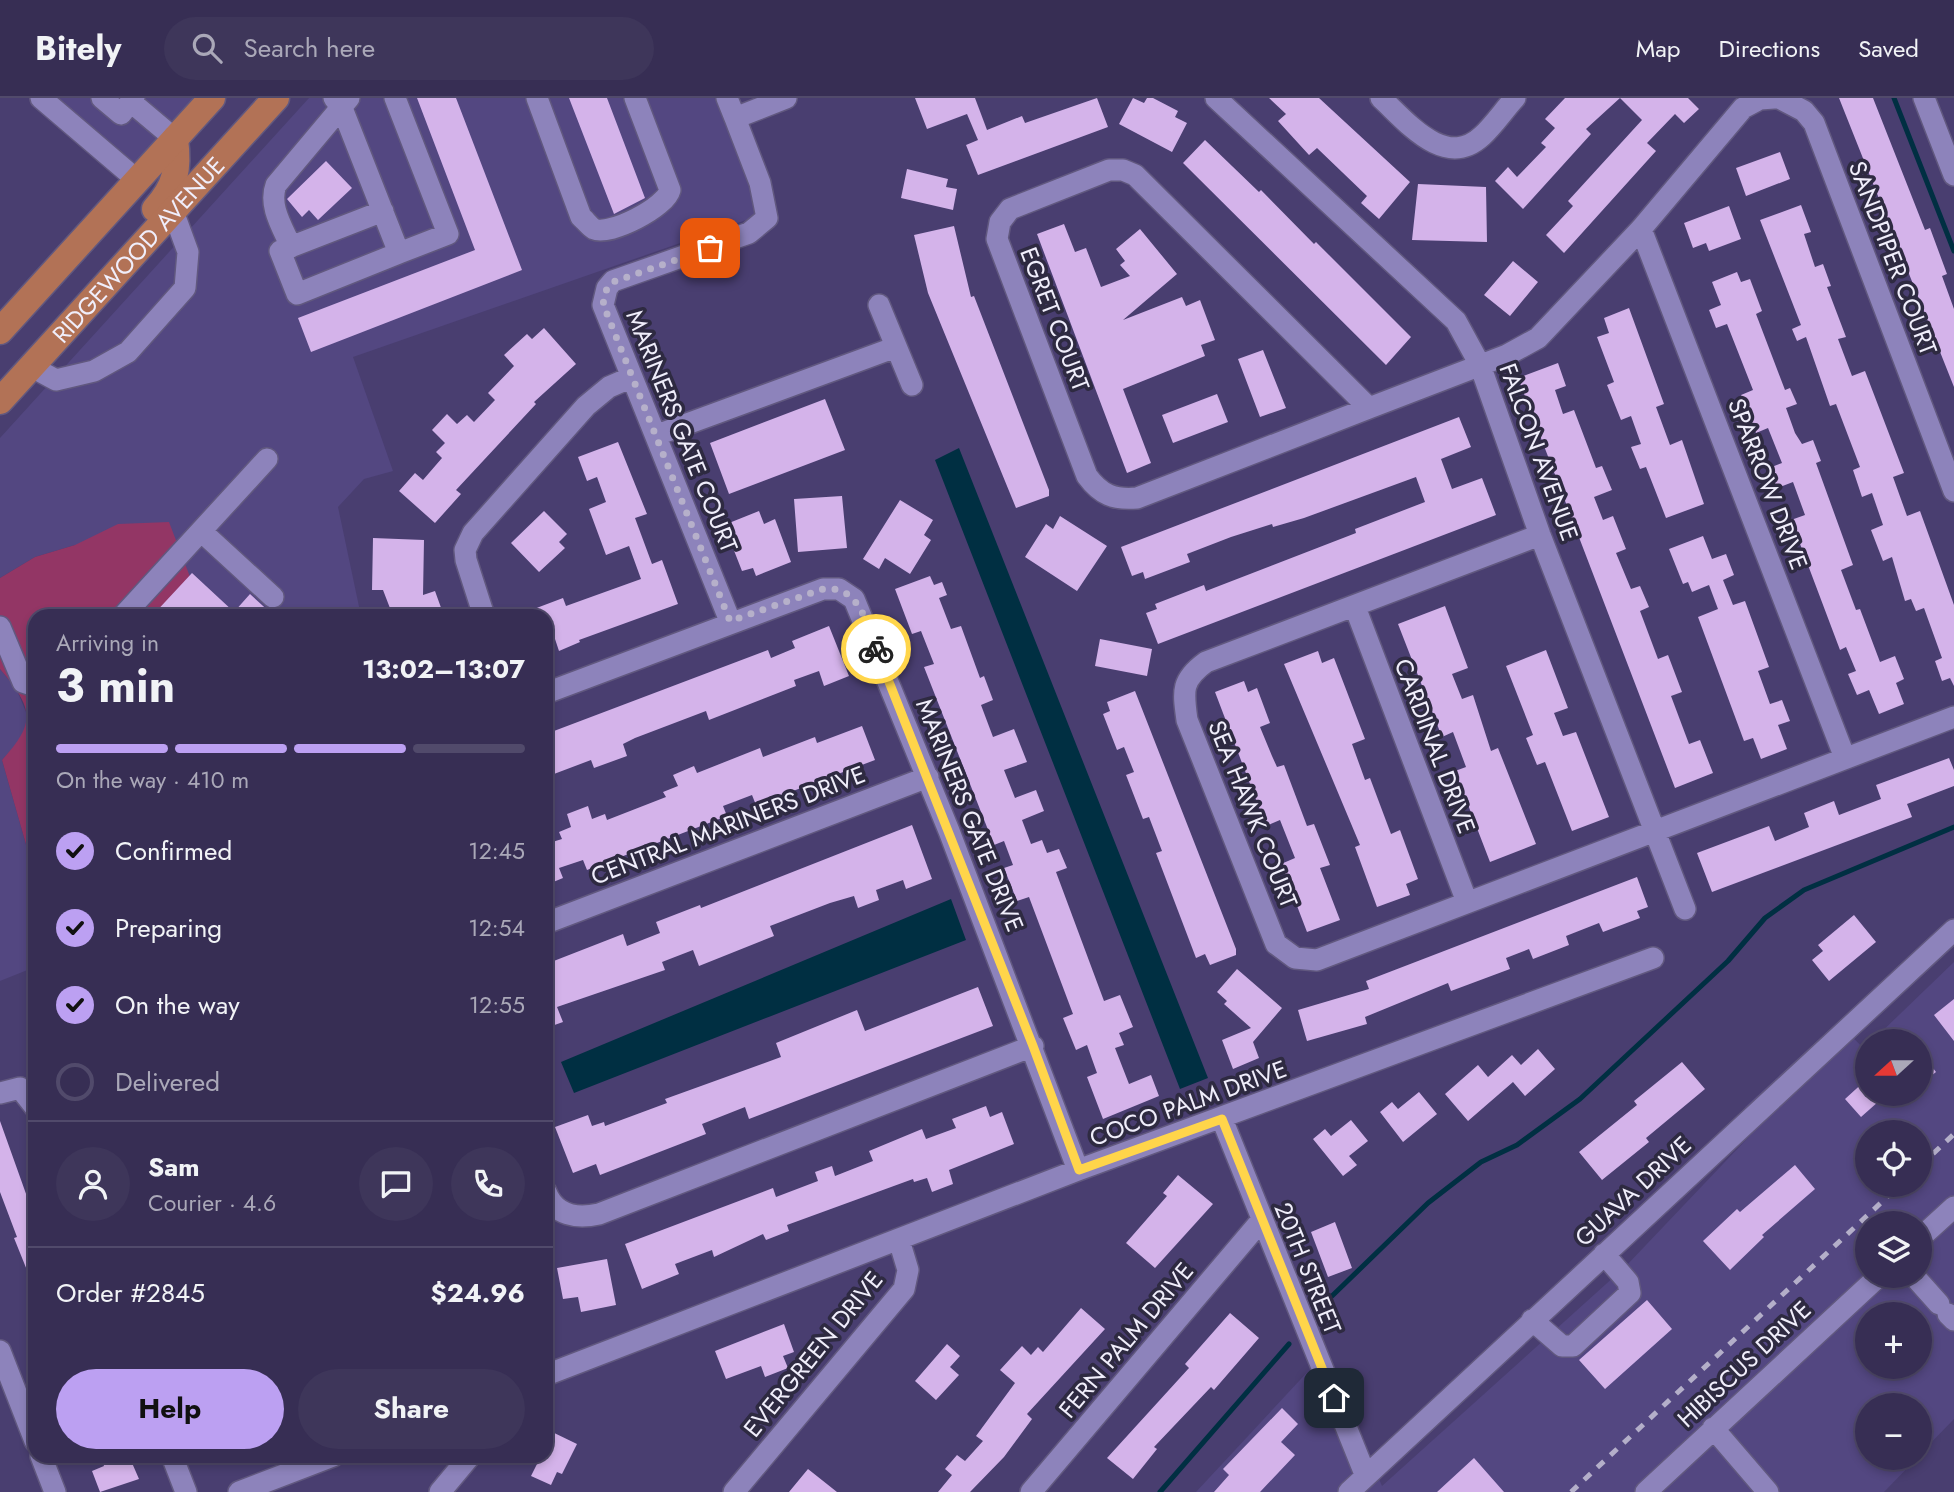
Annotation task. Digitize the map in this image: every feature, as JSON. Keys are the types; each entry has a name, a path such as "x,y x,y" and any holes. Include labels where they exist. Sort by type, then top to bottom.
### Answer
{"main road":[{"name":"RIDGEWOOD AVENUE","path":"0,331 212,98"},
{"name":"RIDGEWOOD AVENUE","path":"5,396 276,98"},
{"path":"5,396 17,363 165,198 174,183 178,164 175,139"}],"street":[{"path":"41,98 137,180"},
{"path":"102,98 121,114 133,100 175,139"},
{"path":"383,211 280,251 297,294 448,234 395,98"},
{"path":"537,98 581,217 594,229 602,230 647,214 668,199 670,190 635,98"},
{"path":"731,108 786,98"},
{"name":"FALCON AVENUE","path":"1216,98 1455,321 1480,365 1540,536 1685,909"},
{"path":"1381,98 1431,143 1445,147 1464,146 1481,138 1515,98"},
{"name":"SANDPIPER COURT","path":"1480,365 1538,338 1641,229 1743,107 1760,99 1776,98 1804,111 1814,123 1954,491"},
{"path":"1924,98 1947,135 1954,175"},
{"path":"341,101 399,253"},
{"path":"291,247 272,196 288,168 341,101"},
{"name":"MARINERS GATE COURT","path":"730,621 657,435 604,311 607,288 613,282 749,233 767,218 760,183 731,108"},
{"name":"EGRET COURT","path":"1369,408 1135,175 1123,170 1093,176 1010,209 1000,222 997,239 1000,249 1087,476 1104,494 1122,499 1137,498 1480,365"},
{"path":"32,367 56,380 76,377 128,352 186,288 188,253 173,211"},
{"name":"SPARROW DRIVE","path":"1641,229 1845,758"},
{"path":"879,305 912,385"},
{"path":"657,435 896,346"},
{"path":"482,609 466,560 465,550 473,533 586,406 609,387 632,377"},
{"path":"129,609 267,459"},
{"path":"201,531 273,597"},
{"name":"SEA HAWK COURT","path":"1540,536 1206,662 1189,674 1183,695 1187,720 1276,944 1296,958 1317,960 1654,830"},
{"name":"MARINERS GATE DRIVE","path":"553,690 730,621 823,589 839,589 850,595 859,606 928,777 1079,1170"},
{"name":"CARDINAL DRIVE","path":"1355,607 1467,902"},
{"path":"0,627 23,682 28,684"},
{"path":"1654,830 1954,717"},
{"name":"CENTRAL MARINERS DRIVE","path":"553,920 928,777"},
{"name":"GUAVA DRIVE","path":"1349,1492 1365,1474 1954,930"},
{"name":"COCO PALM DRIVE","path":"553,1372 1079,1170 1653,958"},
{"path":"553,1204 567,1215 582,1218 599,1214 1033,1046"},
{"path":"0,1093 20,1088 28,1098"},
{"name":"20TH STREET","path":"1222,1119 1260,1222 1365,1474"},
{"path":"1932,1227 1954,1207"},
{"name":"FERN PALM DRIVE","path":"1031,1492 1260,1222"},
{"name":"EVERGREEN DRIVE","path":"734,1492 904,1289 908,1270 899,1240"},
{"path":"1532,1320 1562,1346 1573,1346 1630,1293 1628,1282 1604,1254"},
{"name":"HIBISCUS DRIVE","path":"1646,1492 1866,1288"},
{"path":"1925,1288 1947,1312"},
{"path":"0,1351 28,1423"},
{"path":"1713,1428 1768,1492"},
{"path":"44,1463 55,1492"},
{"path":"175,1463 186,1492"},
{"path":"239,1492 315,1463"},
{"path":"440,1492 464,1463"}],"shaded area":[{"path":"34,98 195,98 126,176"},
{"path":"309,98 732,98 775,210 353,357 393,471 364,479 338,507 360,609 192,609 75,545 35,557 0,578 0,438"},
{"path":"169,522 202,609 28,609 28,851 2,760 21,735 26,715 19,694 0,669 0,578 35,557 75,545 118,524"},
{"path":"0,669 16,688 28,717 23,737 2,760 28,851 28,970 0,981"},
{"path":"1954,962 1954,1419 1932,1442 1932,1393 1855,1393 1855,1470 1905,1470 1884,1492 1196,1492 1326,1352 1382,1486 1626,1266 1761,1124 1745,1107 1838,1022 1855,1040 1855,1106 1932,1106 1932,1029 1884,1029"}],"water":[{"path":"959,448 1208,1078 1180,1089 935,460"},
{"path":"951,899 966,940 574,1093 561,1062"}],"building":[{"path":"417,98 456,98 522,270 311,352 298,318 475,250"},
{"path":"569,98 607,98 645,198 614,214"},
{"path":"915,98 975,98 987,130 1022,116 1025,123 1097,98 1108,127 978,175 966,145 978,140 967,114 927,129"},
{"path":"1133,98 1144,103 1147,98 1153,98 1178,111 1175,117 1187,123 1172,152 1119,124"},
{"path":"1269,98 1319,98 1410,182 1379,219 1361,203 1367,196 1317,148 1309,155 1278,121 1286,114"},
{"path":"1565,98 1620,98 1586,129 1591,134 1523,209 1495,181 1508,167 1517,177 1546,147 1541,143 1555,128 1545,119"},
{"path":"1620,98 1688,98 1699,109 1684,123 1675,114 1647,143 1656,151 1564,253 1546,235 1573,206 1568,201 1642,120"},
{"path":"1839,98 1873,98 1925,230 1930,228 1947,274 1942,276 1954,309 1954,387"},
{"path":"1205,140 1259,192 1261,190 1314,244 1316,242 1411,337 1386,365 1183,163"},
{"path":"1780,152 1790,179 1746,196 1736,168"},
{"path":"326,161 352,188 318,220 309,210 302,217 287,199"},
{"path":"907,169 948,179 946,187 957,189 953,210 901,198"},
{"path":"1418,184 1486,187 1487,242 1412,240"},
{"path":"1801,205 1811,232 1804,234 1815,267 1823,264 1831,286 1827,287 1846,337 1838,339 1852,376 1865,371 1904,473 1893,477 1907,516 1920,511 1954,605 1954,686 1950,678 1942,681 1935,661 1942,658 1924,608 1916,611 1911,599 1905,601 1892,557 1883,561 1871,530 1883,525 1872,493 1862,497 1853,470 1860,467 1836,404 1830,406 1806,337 1797,341 1792,329 1801,325 1760,220"},
{"path":"1729,206 1741,239 1709,251 1706,243 1693,248 1684,223"},
{"path":"1064,224 1075,252 1086,248 1101,287 1130,276 1120,265 1125,261 1116,249 1140,229 1177,274 1123,320 1182,297 1186,306 1200,300 1215,340 1201,345 1205,356 1123,389 1151,463 1127,473 1037,234"},
{"path":"954,226 971,297 974,296 1049,490 1049,496 1016,508 928,293 914,235"},
{"path":"1513,261 1538,282 1510,316 1484,295"},
{"path":"1737,272 1741,282 1750,279 1762,311 1756,314 1785,390 1790,388 1797,404 1786,408 1795,433 1802,444 1813,440 1821,461 1816,463 1853,565 1841,570 1856,610 1860,609 1880,662 1895,656 1904,679 1896,683 1904,704 1879,714 1869,690 1857,695 1848,674 1856,671 1846,647 1840,650 1791,520 1805,515 1793,482 1777,488 1769,468 1782,463 1768,428 1756,433 1741,395 1753,390 1727,324 1716,328 1709,310 1721,305 1712,282"},
{"path":"1629,308 1664,404 1656,407 1670,445 1682,440 1704,504 1666,518 1646,467 1640,469 1631,447 1641,444 1631,416 1621,420 1607,385 1614,382 1597,337 1609,333 1604,318"},
{"path":"544,328 576,364 534,402 536,404 456,490 461,494 435,523 399,491 415,473 423,480 442,458 436,452 445,443 432,430 447,414 457,424 467,415 474,422 495,400 488,393 514,366 504,355 527,334 532,339"},
{"path":"1263,350 1286,408 1260,417 1238,359"},
{"path":"1558,363 1566,386 1555,390 1563,414 1574,410 1596,468 1602,466 1612,490 1594,497 1603,520 1613,516 1626,549 1616,553 1631,589 1640,586 1649,607 1640,611 1658,659 1668,655 1682,692 1671,696 1689,744 1700,740 1713,773 1675,788 1518,378"},
{"path":"1217,394 1228,422 1173,443 1162,415"},
{"path":"825,399 845,450 729,494 710,443"},
{"path":"1459,417 1471,447 1441,459 1452,489 1482,478 1496,515 1158,644 1146,613 1157,609 1155,604 1204,585 1206,591 1356,533 1355,529 1425,502 1416,477 1304,518 1273,527 1272,524 1231,537 1187,554 1190,562 1145,579 1143,572 1132,576 1121,547"},
{"path":"618,442 647,514 635,518 652,564 662,560 678,604 579,640 580,642 559,651 555,639 553,640 553,609 534,609 563,598 566,606 641,579 629,546 606,555 589,509 606,502 597,477 587,481 578,457"},
{"path":"842,496 847,548 798,552 794,499"},
{"path":"900,500 933,520 924,535 931,540 910,574 885,558 879,569 863,559"},
{"path":"544,511 567,534 559,542 565,548 539,572 511,543"},
{"path":"759,511 764,524 775,519 791,562 756,576 753,568 742,571 724,525"},
{"path":"1060,516 1107,546 1077,591 1025,557 1046,524 1053,529"},
{"path":"1703,536 1712,559 1726,554 1734,575 1723,580 1733,605 1745,601 1769,667 1758,671 1770,704 1782,700 1790,721 1778,725 1787,749 1761,759 1753,738 1744,741 1698,617 1718,609 1709,585 1692,592 1688,582 1683,584 1669,549"},
{"path":"373,538 424,540 423,595 435,591 441,609 390,609 383,590 372,590"},
{"path":"192,573 231,609 159,609"},
{"path":"930,576 934,585 942,582 947,595 939,598 951,629 961,626 980,678 984,676 993,700 981,705 993,737 1014,729 1027,762 1004,770 1015,798 1036,790 1044,811 1022,820 1031,844 1042,840 1047,853 1059,849 1067,868 1056,872 1104,1001 1120,995 1133,1027 1119,1033 1124,1045 1115,1048 1129,1084 1151,1075 1159,1096 1103,1119 1087,1077 1097,1073 1087,1045 1076,1050 1063,1018 1073,1014 1029,897 1017,901 1004,868 1013,865 1004,841 994,845 924,667 934,664 921,631 912,634 895,589"},
{"path":"250,594 266,609 237,609"},
{"path":"1445,606 1468,668 1452,674 1462,699 1473,695 1491,751 1498,748 1536,844 1490,862 1455,771 1466,767 1453,732 1442,737 1398,624"},
{"path":"829,626 849,676 824,686 819,671 794,680 796,686 709,720 706,711 635,738 623,744 627,756 594,768 591,760 553,774 553,731 768,650 771,658 795,648 792,641"},
{"path":"1100,639 1152,649 1147,676 1095,666"},
{"path":"1546,650 1568,708 1554,713 1563,736 1576,732 1609,817 1572,831 1545,762 1537,765 1526,738 1533,735 1506,666"},
{"path":"1318,651 1322,663 1334,658 1365,739 1352,744 1365,780 1370,778 1391,834 1400,830 1418,879 1406,884 1410,895 1377,907 1355,847 1360,845 1284,664"},
{"path":"1244,681 1248,692 1257,688 1270,723 1260,727 1277,767 1284,765 1307,826 1314,824 1330,865 1320,868 1340,920 1307,932 1281,864 1295,858 1280,820 1266,826 1215,692"},
{"path":"1135,691 1236,949 1236,955 1210,965 1205,954 1196,958 1156,853 1162,851 1149,817 1143,819 1126,775 1134,772 1124,747 1117,750 1103,714 1110,711 1107,702"},
{"path":"862,726 875,760 756,805 752,795 723,806 727,816 587,870 583,860 559,868 563,878 553,882 553,842 562,839 559,832 571,827 567,814 588,806 592,819 605,814 607,820 666,797 663,792 678,786 673,775 694,766 697,773 760,748 763,757 815,737 817,743"},
{"path":"1949,758 1954,770 1954,786 1907,804 1912,817 1712,892 1697,853 1769,826 1775,841 1809,827 1804,813 1834,801 1839,815 1881,799 1876,785"},
{"path":"912,825 932,879 906,889 903,880 876,890 879,900 858,908 854,896 830,903 770,926 774,936 699,966 693,950 662,962 665,970 557,1007 563,1022 553,1026 553,961 623,934 627,946 660,933 656,922 700,905 701,908"},
{"path":"1637,877 1648,907 1637,911 1640,918 1603,932 1599,923 1566,936 1569,945 1533,959 1529,949 1506,958 1510,969 1451,991 1448,983 1365,1017 1367,1024 1307,1041 1298,1010 1369,989 1366,981"},
{"path":"1854,915 1876,942 1829,981 1812,960 1823,951 1818,945"},
{"path":"1237,969 1282,1008 1253,1042 1259,1058 1233,1069 1222,1040 1251,1028 1224,1004 1227,1001 1217,992"},
{"path":"978,987 993,1026 749,1119 745,1107 702,1124 706,1134 600,1175 596,1164 573,1173 555,1127 588,1115 592,1126 604,1122 605,1126 667,1103 665,1099 781,1057 776,1043 857,1010 865,1031"},
{"path":"1954,999 1954,1041 1934,1015"},
{"path":"1538,1049 1555,1069 1525,1096 1513,1082 1468,1121 1445,1094 1478,1065 1488,1077 1512,1055 1521,1065"},
{"path":"1682,1062 1705,1089 1646,1138 1649,1142 1602,1180 1579,1152 1637,1105 1634,1101"},
{"path":"1855,1090 1855,1106 1873,1106 1861,1117 1845,1099"},
{"path":"1419,1092 1437,1114 1403,1142 1380,1112 1392,1102 1398,1109"},
{"path":"986,1106 990,1117 1002,1112 1014,1144 949,1170 953,1184 932,1192 927,1178 914,1182 913,1179 787,1225 789,1231 766,1240 763,1234 714,1257 712,1250 675,1264 679,1274 642,1289 625,1244 773,1188 776,1197 818,1181 815,1172 832,1166 835,1176 873,1161 869,1151 922,1129 926,1139 956,1128 952,1119"},
{"path":"1351,1120 1368,1141 1349,1156 1357,1165 1343,1176 1313,1139 1325,1129 1331,1136"},
{"path":"0,1121 28,1199 28,1273 14,1238 17,1237 0,1192"},
{"path":"1795,1165 1815,1189 1762,1235 1764,1237 1730,1270 1703,1241 1737,1209 1740,1212"},
{"path":"1178,1175 1213,1204 1155,1268 1126,1243 1167,1196 1163,1193"},
{"path":"1335,1222 1352,1268 1328,1277 1311,1232"},
{"path":"607,1259 616,1305 581,1312 578,1297 563,1299 557,1268"},
{"path":"1647,1300 1672,1329 1605,1389 1579,1360"},
{"path":"1081,1308 1105,1329 1027,1414 1032,1419 1004,1457 970,1492 938,1492 952,1475 945,1469 957,1455 965,1461 983,1441 976,1436 1015,1383 1000,1370 1022,1346 1031,1355 1038,1347 1043,1352"},
{"path":"1230,1313 1259,1338 1214,1390 1211,1387 1154,1447 1157,1449 1133,1479 1107,1458 1189,1368 1185,1364"},
{"path":"784,1324 794,1352 783,1356 788,1368 765,1377 761,1366 726,1379 715,1351"},
{"path":"947,1344 960,1356 950,1367 959,1375 936,1400 915,1381"},
{"path":"1282,1408 1298,1424 1281,1442 1295,1455 1260,1492 1214,1492 1229,1475 1223,1469"},
{"path":"553,1432 577,1444 562,1474 557,1472 551,1485 531,1476 538,1463 553,1463"},
{"path":"1474,1458 1504,1492 1437,1492"},
{"path":"103,1463 132,1463 139,1479 100,1492 92,1471 104,1466"},
{"path":"808,1469 837,1492 789,1492"}],"waterway":[{"path":"1894,98 1954,251"},
{"path":"1332,1296 1428,1203 1481,1162 1517,1145 1580,1099 1728,961 1765,918 1804,890 1954,827"},
{"path":"1160,1492 1289,1344"}],"railway":[{"path":"1932,1155 1954,1134"},
{"path":"1571,1492 1887,1197"}],"way so far":[{"path":"710,248 613,282 607,288 603,304 730,621 823,589 839,589 850,595 859,606 876,649"}],"route":[{"path":"876,649 1033,1046 1079,1170 1222,1119 1260,1222 1334,1398"}]}
